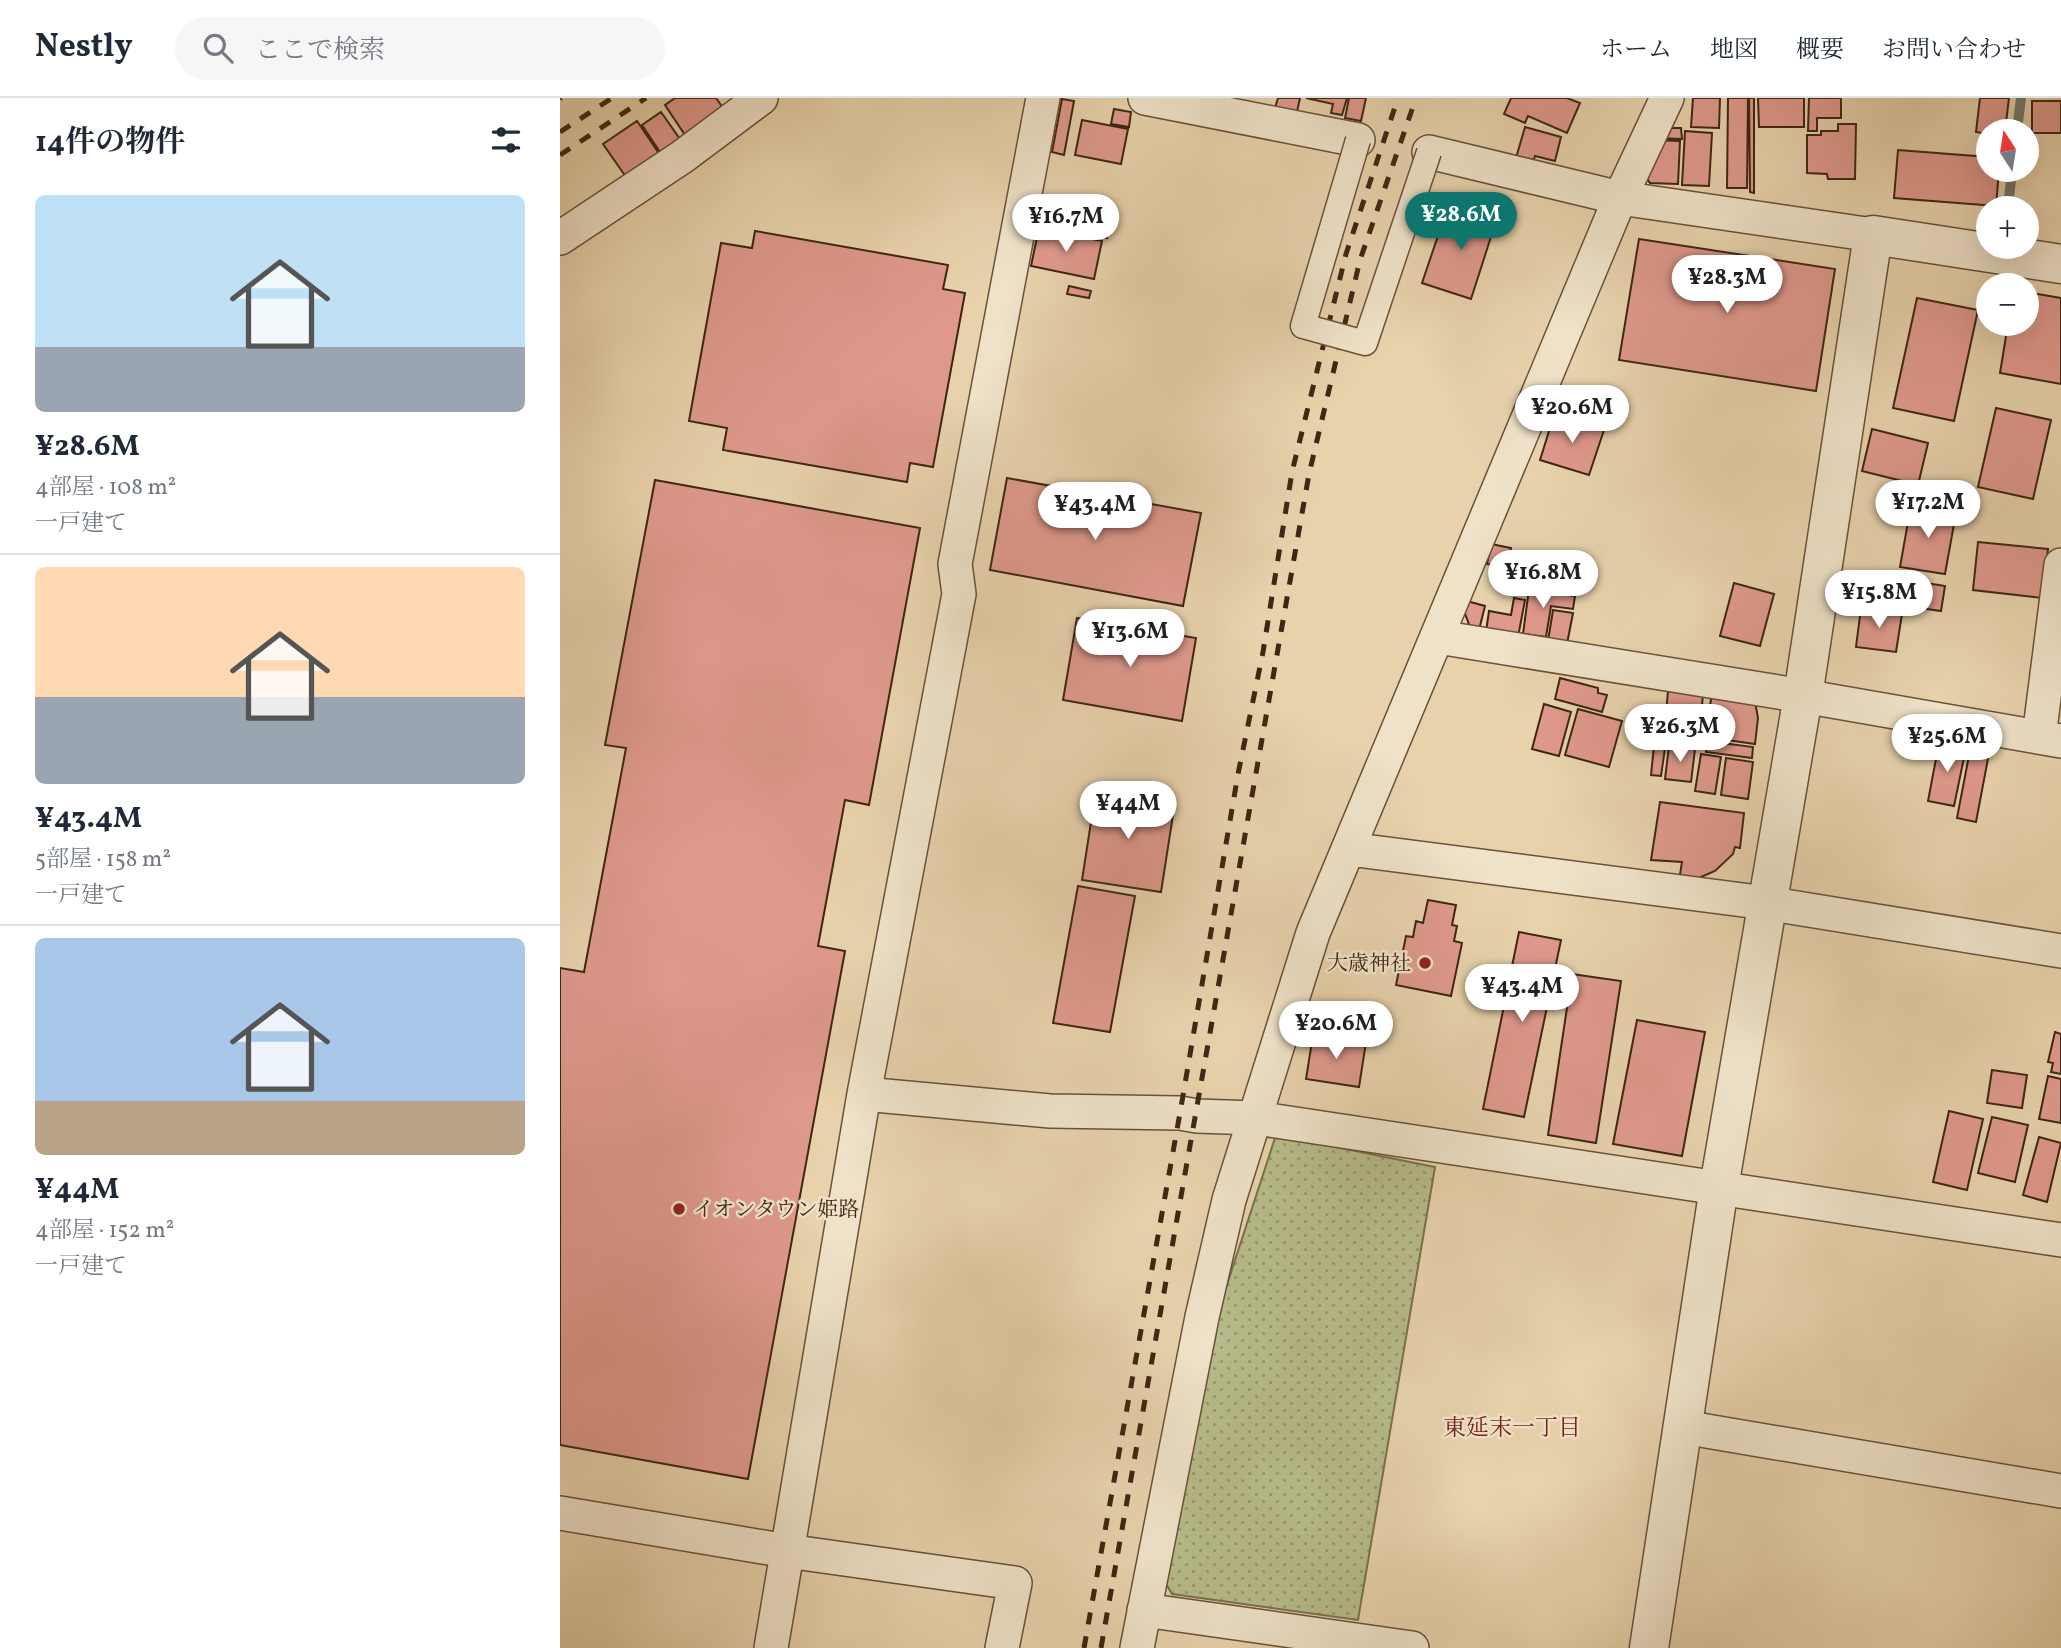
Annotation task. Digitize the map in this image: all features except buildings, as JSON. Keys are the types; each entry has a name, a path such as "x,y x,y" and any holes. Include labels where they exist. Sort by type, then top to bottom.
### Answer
{"street":[{"path":"560,238 682,157 761,98"},
{"path":"771,1648 864,1094 959,594 955,564 1043,98"},
{"path":"1145,98 1358,140 1303,326 1365,343 1429,152 1620,198 2061,264"},
{"path":"1137,1648 1229,1200 1313,933 1620,198 1667,98"},
{"path":"1649,1648 1719,1187 1803,696 1873,235"},
{"path":"1438,637 2050,739 2061,565"},
{"path":"1349,849 1766,903 2061,951"},
{"path":"864,1094 1050,1111 1180,1113 1256,1118 2061,1240"},
{"path":"1683,1427 2061,1491"},
{"path":"560,1513 787,1551 1014,1583 1002,1648"},
{"path":"1144,1610 1412,1648"}],"green space":[{"path":"1276,1135 1435,1167 1358,1620 1172,1594 1162,1577 1219,1309"}],"waterway":[{"path":"2018,119 2021,98"},
{"path":"2009,196 2011,182"}],"railway":[{"path":"560,132 612,98"},
{"path":"560,155 646,98"},
{"path":"1084,1648 1238,774 1263,652 1292,472 1346,254 1398,98"},
{"path":"1101,1648 1309,474 1360,260 1416,98"}],"place":[{"name":"大歳神社","path":"1425,963"},
{"name":"イオンタウン姫路","path":"679,1209"}],"district":[{"name":"東延末一丁目","path":"1512,1427"}]}
